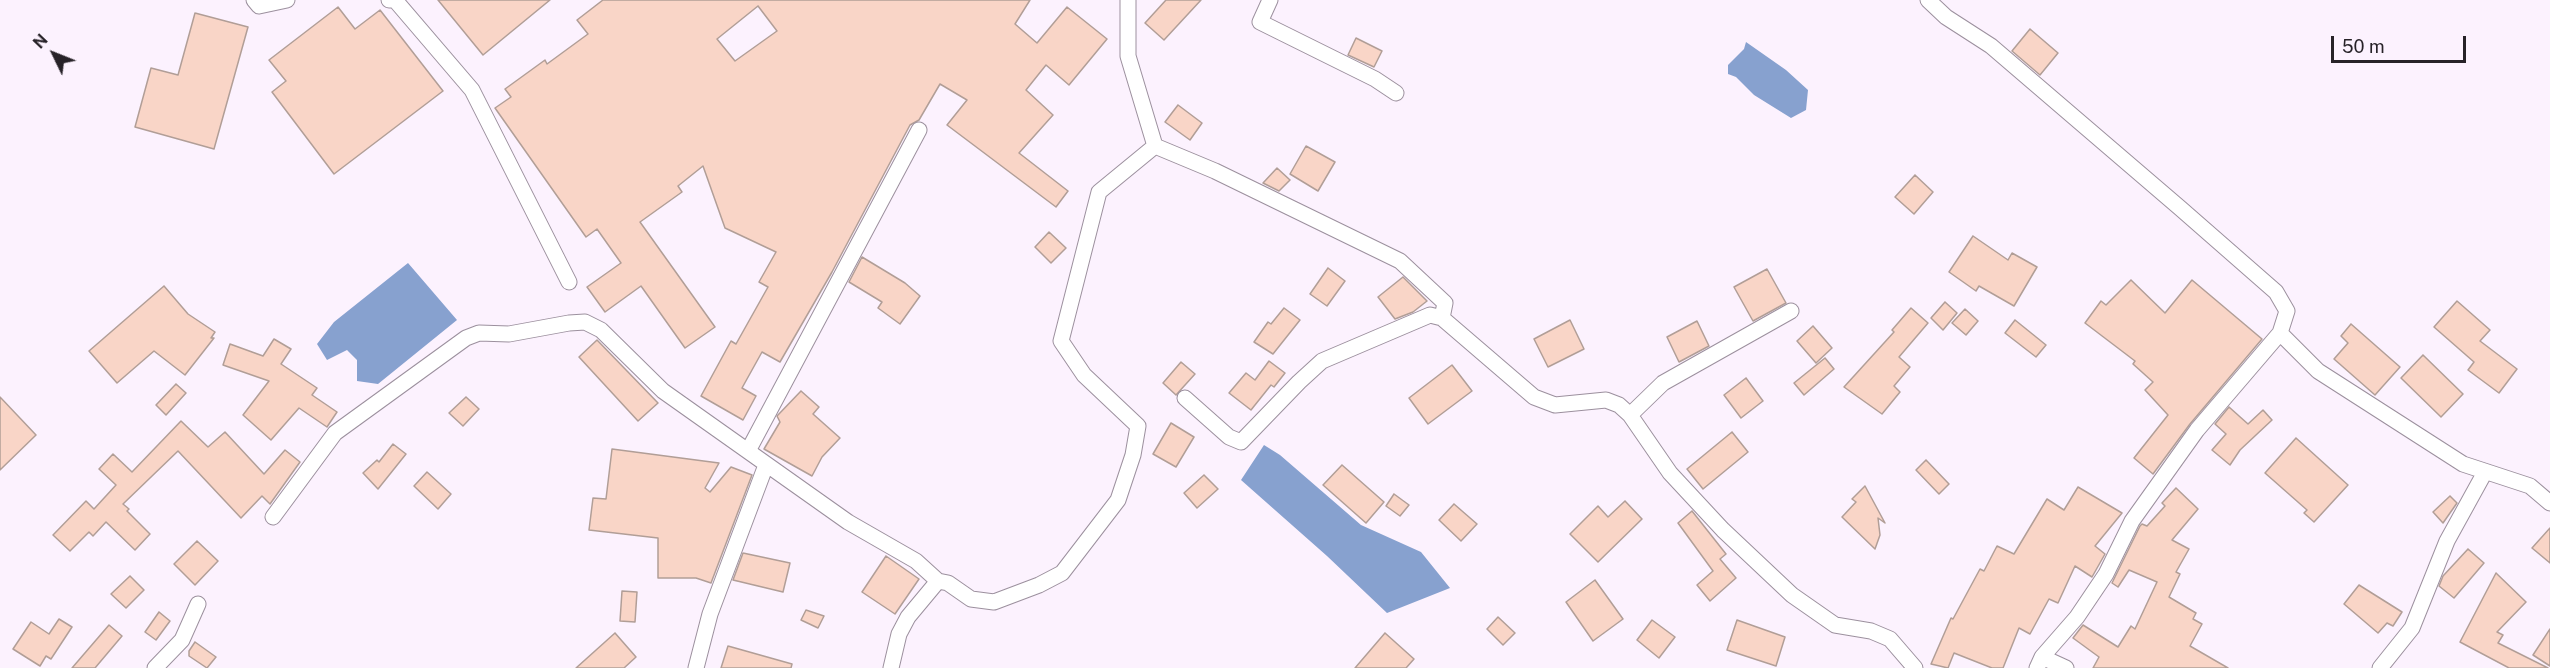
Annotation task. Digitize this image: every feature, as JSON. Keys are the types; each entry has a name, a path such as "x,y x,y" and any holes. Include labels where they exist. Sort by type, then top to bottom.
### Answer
{"street":[{"path":"254,0 260,6 287,0"},
{"path":"389,0 395,0 472,90 569,282"},
{"path":"1128,0 1128,56 1155,146"},
{"path":"1270,0 1260,22 1375,80 1396,93"},
{"path":"1928,0 1946,17 1990,46 2276,292 2287,311 2280,333 2197,430 2132,521 2106,574 2077,617 2039,663 2066,668"},
{"path":"748,451 919,130"},
{"path":"1155,146 1215,171 1400,261 1445,303 1442,318"},
{"path":"273,517 334,433 466,338 479,333 509,334 585,322 601,330 663,391 848,522 916,561 938,580 948,583 971,599 994,602 1031,589 1062,573 1118,500 1133,455 1138,426 1084,375 1061,341 1099,192 1155,146"},
{"path":"1629,415 1663,383 1791,311"},
{"path":"1185,398 1229,437 1241,442 1322,361 1430,315 1442,318 1534,397 1555,405 1606,400 1619,405 1629,415 1670,473 1724,531 1792,595 1835,625 1871,631 1890,639 1915,668"},
{"path":"2280,333 2327,377 2463,464 2530,486 2550,503"},
{"path":"696,668 710,614 766,465"},
{"path":"2380,668 2412,627 2447,541 2485,471"},
{"path":"891,668 899,634 908,617 938,580"},
{"path":"155,668 182,640 198,604"}],"water":[{"path":"1746,42 1786,70 1808,90 1806,110 1791,118 1754,95 1736,77 1728,74 1728,65 1744,49"},
{"path":"408,263 457,320 378,384 357,381 357,360 347,350 327,360 317,344 334,322"},
{"path":"1264,445 1280,455 1361,525 1421,552 1450,588 1387,613 1241,480"}],"building":[{"path":"438,0 550,0 483,55"},
{"path":"603,0 1030,0 1015,24 1037,43 1067,7 1107,39 1069,85 1046,65 1026,90 1053,115 1019,153 1068,191 1056,207 947,125 967,100 940,84 919,120 910,125 832,272 780,362 762,352 742,388 756,396 743,420 701,396 731,341 736,344 768,287 759,282 776,252 725,228 703,166 678,186 682,192 640,222 715,327 685,348 641,286 605,312 587,287 621,263 597,229 586,237 495,108 511,97 505,89 545,60 547,64 588,34 577,20","holes":["758,6 777,31 735,61 717,39"]},
{"path":"1166,0 1201,0 1164,40 1145,23"},
{"path":"338,7 355,29 380,10 443,91 334,174 272,92 286,81 269,60"},
{"path":"195,13 248,27 214,149 135,127 151,68 178,75"},
{"path":"2030,29 2058,53 2040,75 2012,51"},
{"path":"1356,38 1382,51 1374,67 1348,55"},
{"path":"1178,105 1202,123 1190,140 1165,122"},
{"path":"1306,146 1335,162 1318,191 1290,174"},
{"path":"1277,168 1290,180 1279,191 1263,183"},
{"path":"1915,175 1933,192 1914,214 1895,197"},
{"path":"1049,232 1066,248 1051,263 1035,247"},
{"path":"1973,236 2008,260 2012,253 2037,267 2014,306 1979,286 1976,291 1949,272"},
{"path":"862,257 905,283 920,296 900,324 878,308 882,302 849,282"},
{"path":"1328,268 1345,281 1327,306 1310,294"},
{"path":"1767,269 1786,303 1753,321 1734,287"},
{"path":"1403,277 1427,301 1413,312 1395,319 1378,297"},
{"path":"2131,280 2165,313 2192,280 2262,339 2190,424 2153,474 2134,458 2168,415 2145,390 2153,382 2133,364 2135,361 2085,323 2101,301 2106,305"},
{"path":"164,286 188,314 215,332 211,338 214,338 185,375 154,351 117,383 89,351"},
{"path":"2457,301 2490,330 2480,341 2517,369 2499,393 2468,370 2474,362 2434,327"},
{"path":"1945,302 1957,313 1943,330 1931,318"},
{"path":"1284,308 1300,320 1273,354 1254,342 1268,322 1271,324"},
{"path":"1911,308 1928,323 1899,357 1910,367 1894,386 1900,392 1882,414 1844,387 1894,332 1892,330"},
{"path":"1965,309 1978,321 1966,335 1952,323"},
{"path":"1570,320 1584,349 1548,367 1534,339"},
{"path":"2015,320 2046,345 2036,357 2005,333"},
{"path":"1697,321 1709,346 1679,362 1667,337"},
{"path":"2351,324 2400,367 2375,395 2334,359 2348,343 2341,336"},
{"path":"1813,326 1832,348 1816,363 1797,341"},
{"path":"274,339 291,349 281,364 317,388 312,395 337,412 327,427 299,408 271,440 243,415 269,381 223,365 230,344 263,356"},
{"path":"597,340 658,403 638,421 579,357"},
{"path":"2423,355 2463,394 2441,417 2401,378"},
{"path":"1825,358 1834,369 1804,395 1794,383"},
{"path":"1269,361 1285,373 1274,387 1271,385 1251,410 1229,393 1246,373 1255,380"},
{"path":"1181,362 1195,374 1176,395 1163,383"},
{"path":"1452,365 1472,391 1428,424 1409,398"},
{"path":"1746,378 1763,401 1741,418 1724,395"},
{"path":"176,384 186,393 166,415 156,405"},
{"path":"801,391 819,407 813,414 840,438 822,457 812,476 764,449 780,422 777,416"},
{"path":"0,397 36,435 0,470"},
{"path":"466,397 479,409 463,426 449,413"},
{"path":"2229,407 2248,424 2263,410 2272,420 2240,450 2230,465 2212,450 2226,434 2215,424"},
{"path":"181,421 208,447 225,432 264,474 285,450 300,462 270,504 262,496 241,518 178,451 123,504 150,534 135,550 106,522 93,536 89,532 70,551 53,535 86,501 94,509 116,485 99,469 113,454 132,472"},
{"path":"1171,423 1194,437 1176,467 1153,454"},
{"path":"1732,432 1748,452 1703,489 1687,469"},
{"path":"2296,438 2348,485 2314,522 2304,513 2307,510 2265,473"},
{"path":"393,444 406,454 378,489 363,473 377,460 379,462"},
{"path":"612,449 719,463 705,488 710,492 731,467 752,475 711,583 696,578 658,578 658,538 589,530 593,498 606,499"},
{"path":"1926,460 1949,484 1939,494 1916,470"},
{"path":"1342,465 1384,502 1366,523 1323,485"},
{"path":"427,472 451,494 438,509 414,486"},
{"path":"1204,475 1218,489 1197,508 1184,493"},
{"path":"1865,486 1885,523 1878,518 1880,535 1875,549 1842,517 1856,502 1852,499"},
{"path":"2078,487 2122,513 2095,546 2105,554 2092,577 2075,566 2058,603 2049,599 2030,634 2019,628 2003,668 1992,668 1954,653 1948,668 1931,664 1951,618 1953,619 1980,569 1984,571 1997,546 2014,554 2047,499 2064,510"},
{"path":"2176,488 2198,509 2172,540 2189,549 2176,572 2180,574 2169,597 2196,613 2193,619 2202,624 2190,646 2228,668 2093,668 2099,657 2073,638 2083,625 2118,647 2131,626 2135,629 2157,582 2129,570 2118,587 2112,583 2140,526 2142,524 2147,526 2165,506 2162,503"},
{"path":"1394,494 1409,505 1400,516 1386,506"},
{"path":"2450,496 2457,503 2443,523 2433,512"},
{"path":"1625,501 1642,519 1598,562 1570,534 1598,506 1608,517"},
{"path":"1454,504 1477,524 1461,541 1439,520"},
{"path":"1692,511 1726,554 1720,559 1736,578 1710,601 1697,585 1713,571 1678,523"},
{"path":"2550,528 2550,563 2532,548"},
{"path":"197,541 218,561 195,585 174,564"},
{"path":"2468,549 2484,563 2454,598 2439,586 2443,576"},
{"path":"743,553 790,563 783,592 733,580"},
{"path":"886,556 919,579 895,614 862,592"},
{"path":"2496,573 2526,602 2497,632 2503,635 2498,643 2548,668 2509,668 2460,642"},
{"path":"130,576 144,590 126,608 111,594"},
{"path":"1595,580 1623,619 1593,641 1566,602"},
{"path":"2359,585 2402,612 2393,626 2387,623 2378,633 2344,604"},
{"path":"622,591 637,592 635,622 620,621"},
{"path":"806,610 824,616 818,628 801,620"},
{"path":"159,612 170,621 156,640 145,632"},
{"path":"1498,617 1515,633 1503,645 1487,629"},
{"path":"59,619 72,627 51,659 46,656 40,666 13,649 31,622 49,634"},
{"path":"1652,620 1675,637 1659,658 1637,640"},
{"path":"1737,620 1785,637 1776,666 1727,650"},
{"path":"109,625 122,636 95,668 72,668"},
{"path":"2550,629 2550,666 2533,655"},
{"path":"615,633 636,657 624,668 576,668"},
{"path":"1385,633 1414,659 1406,668 1355,668"},
{"path":"195,642 216,657 207,668 189,656 189,651"},
{"path":"728,646 792,664 791,668 721,668"}]}
